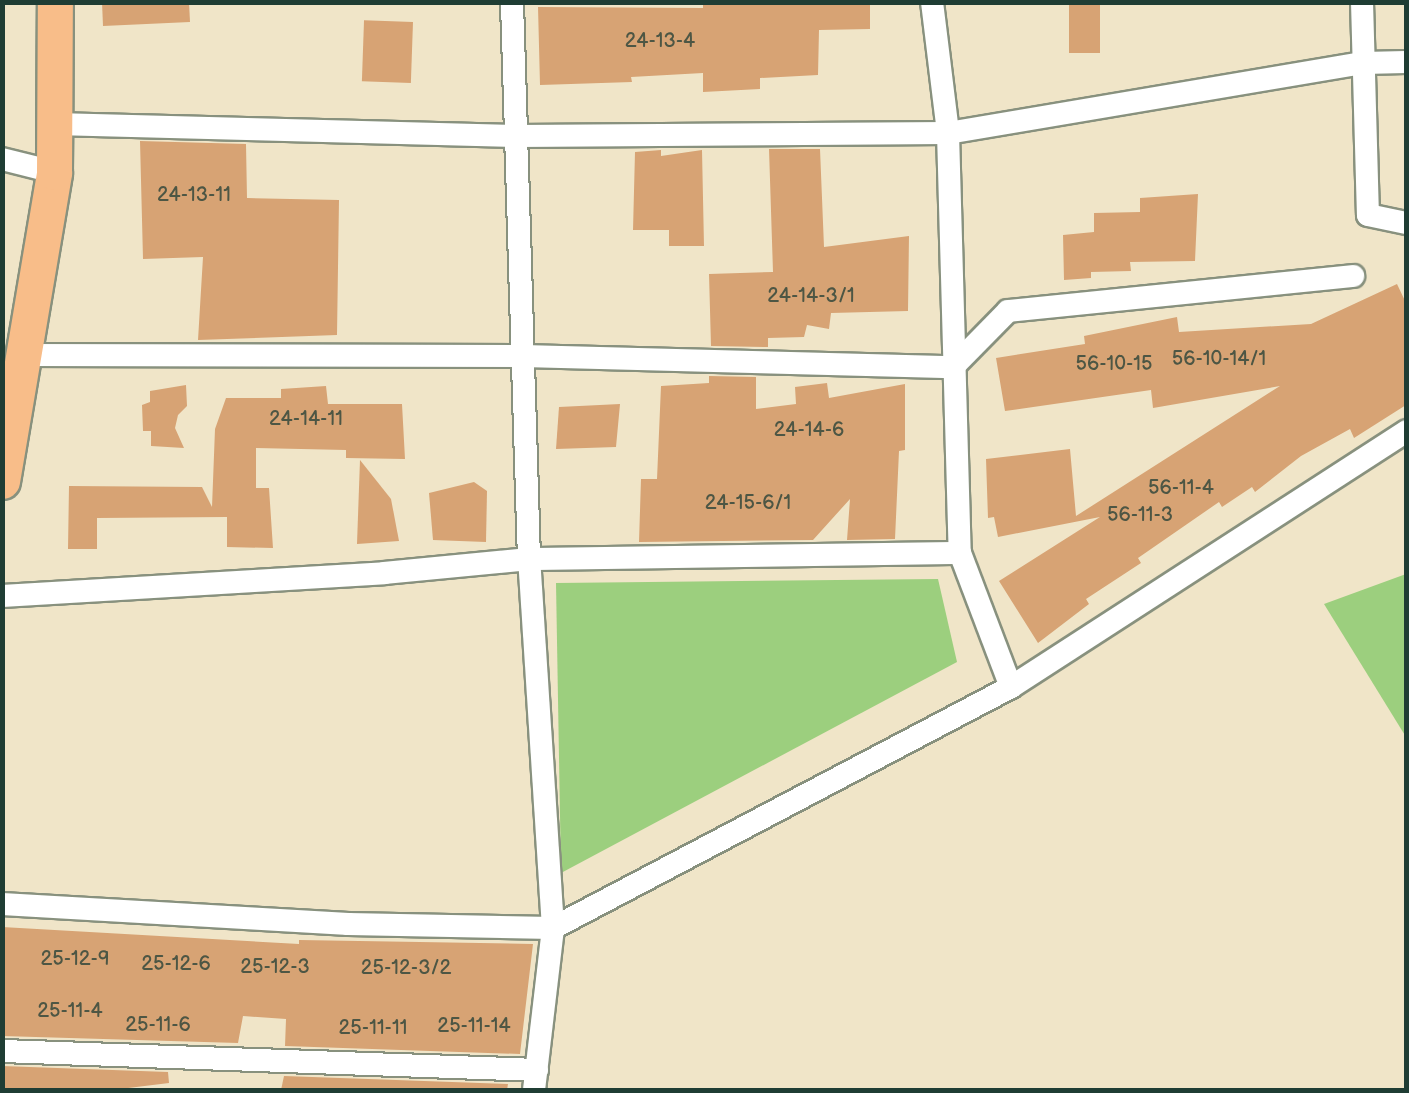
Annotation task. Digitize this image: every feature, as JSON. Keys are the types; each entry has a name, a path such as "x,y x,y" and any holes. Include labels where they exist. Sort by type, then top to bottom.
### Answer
{"main road":[{"path":"2,481 20,354 54,172 55,2"}],"street":[{"path":"2,1052 536,1080 553,928 530,558 512,2"},
{"path":"932,2 948,133 960,553 1010,686"},
{"path":"1362,2 1368,215 1406,223"},
{"path":"55,124 516,136 948,133 1364,63 1406,62"},
{"path":"2,159 54,172"},
{"path":"20,354 523,356 952,367 1008,310 1353,276"},
{"path":"2,904 348,924 553,928 1010,686 1406,431"},
{"path":"2,596 384,574 530,558 960,553"}],"green space":[{"path":"1406,574 1406,737 1324,604"},
{"path":"938,579 957,662 561,873 556,583"}],"building":[{"path":"102,2 189,2 190,22 103,26"},
{"path":"870,2 870,29 819,30 818,75 760,78 760,89 703,92 703,73 631,77 632,82 540,85 538,7 703,8 703,3"},
{"path":"1069,2 1100,2 1100,53 1069,53"},
{"path":"364,20 413,22 411,83 362,81"},
{"path":"140,141 246,144 247,198 339,200 337,335 198,340 203,257 143,259"},
{"path":"769,149 820,149 824,247 909,236 908,311 831,313 829,329 807,325 804,337 768,338 768,347 711,346 709,274 773,272"},
{"path":"661,150 661,156 702,150 704,246 669,246 669,230 633,230 635,152"},
{"path":"1198,194 1195,261 1130,262 1131,271 1091,272 1091,278 1064,280 1063,235 1094,232 1094,213 1140,212 1140,198"},
{"path":"1397,284 1406,303 1406,405 1354,438 1350,429 1301,456 1255,492 1252,487 1222,507 1219,502 1138,558 1141,563 1086,599 1089,604 1038,643 999,581 1100,517 998,537 994,517 988,518 986,459 1070,449 1076,516 1280,386 1153,408 1151,390 1005,411 996,358 1085,344 1084,336 1177,317 1179,332 1311,324"},
{"path":"709,376 756,377 756,409 796,404 795,387 827,383 829,398 905,384 905,450 899,451 895,539 847,540 850,499 813,540 639,542 641,479 657,479 661,386 709,383"},
{"path":"186,385 187,406 178,415 175,428 184,448 151,446 151,431 143,431 142,405 150,402 150,391"},
{"path":"326,386 328,404 402,404 405,459 346,458 346,450 256,448 256,488 269,488 273,548 227,547 227,517 97,518 97,549 68,549 69,486 202,487 212,507 215,429 226,398 281,398 281,389"},
{"path":"620,404 616,447 556,449 559,407"},
{"path":"360,460 391,499 399,541 357,544"},
{"path":"474,482 487,491 486,542 433,540 429,493"},
{"path":"2,927 299,944 299,940 533,944 520,1054 285,1046 286,1019 243,1016 238,1043 2,1036"},
{"path":"2,1066 168,1072 169,1083 112,1090 2,1090"},
{"path":"284,1076 508,1084 507,1090 281,1090"}]}
